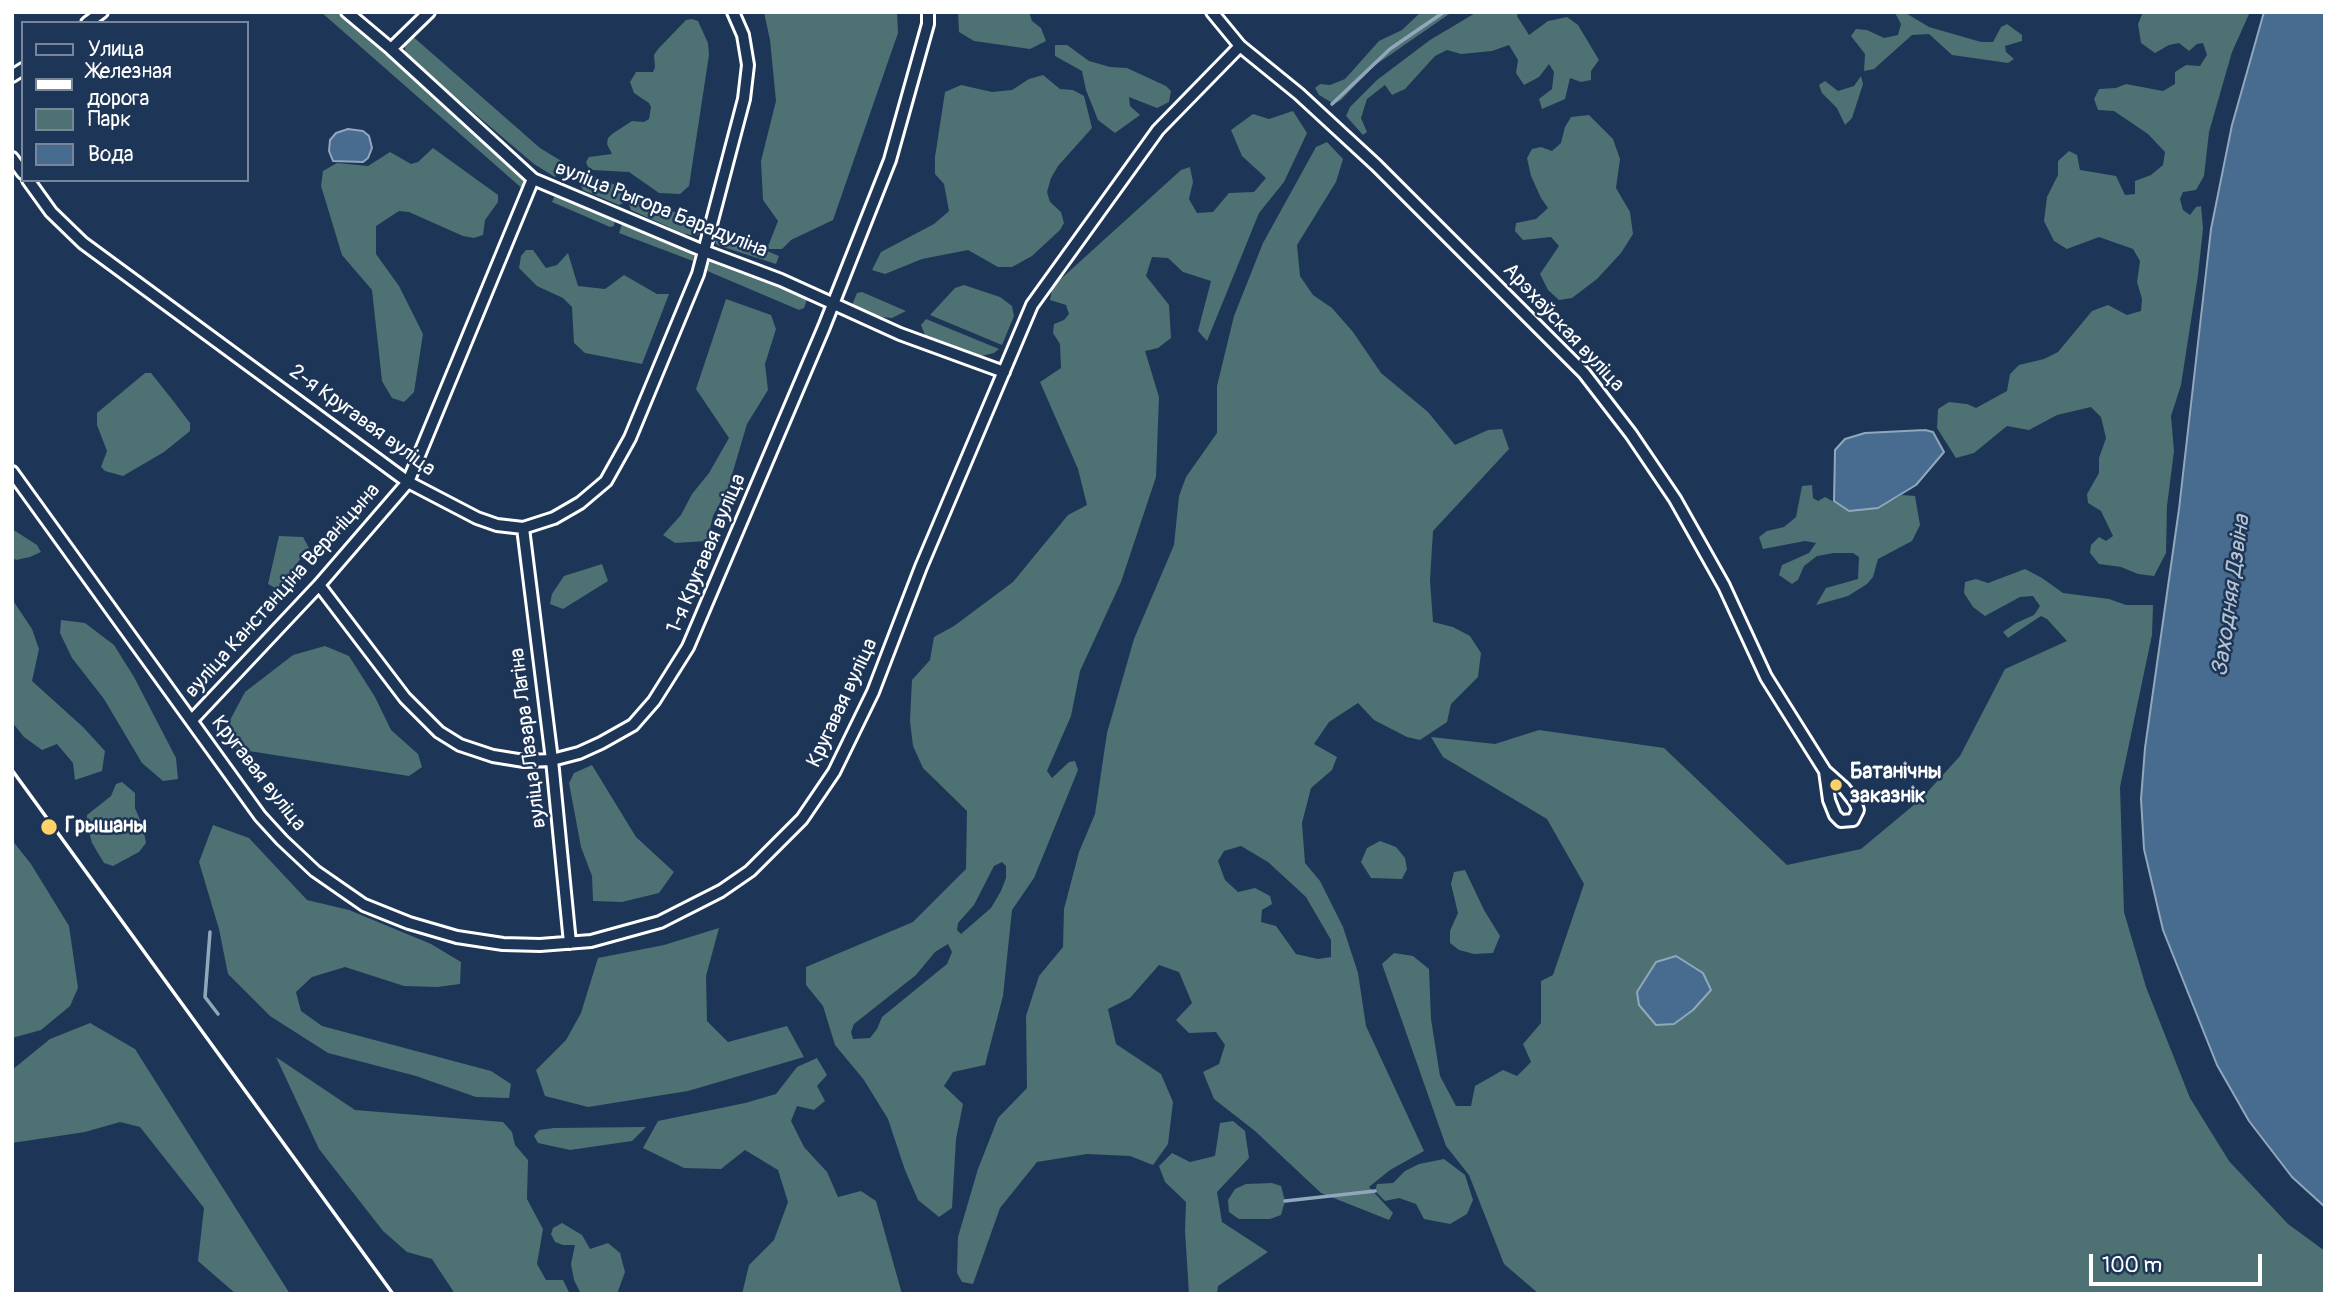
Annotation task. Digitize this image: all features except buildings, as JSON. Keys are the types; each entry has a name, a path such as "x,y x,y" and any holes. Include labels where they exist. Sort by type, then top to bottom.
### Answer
{"street":[{"name":"вуліца Рыгора Барадуліна","path":"347,12 533,179 780,280 900,334 1004,372"},
{"path":"391,49 429,12"},
{"name":"2-я Кругавая вуліца","path":"29,182 51,212 83,243 408,482 477,518 498,525 523,528 554,518 580,503 606,481 630,438 698,274 744,99 748,65 743,35 733,12"},
{"name":"1-я Кругавая вуліца","path":"318,584 405,698 439,732 460,745 493,756 524,761 552,760 579,753 632,725 654,701 688,647 833,303 890,160 928,24 928,12"},
{"name":"Арэхаўская вуліца","path":"1212,12 1240,46 1299,94 1366,155 1584,373 1631,434 1675,499 1724,586 1766,677 1825,771"},
{"name":"Кругавая вуліца","path":"12,472 260,816 315,872 364,905 409,923 457,937 503,944 590,941 660,922 702,901 750,871 802,819 834,772 873,692 921,567 1032,305 1158,130 1240,46"},
{"name":"вуліца Канстанціна Вераніцына","path":"192,720 408,482 533,179"},
{"name":"вуліца Лазара Лагіна","path":"523,528 552,760 570,943"}],"green space":[{"path":"321,12 339,12 524,175 527,182 525,191"},
{"path":"764,12 897,12 898,33 833,220 791,240 782,249 767,249 778,221 763,200 761,161 776,101 770,40"},
{"path":"958,12 1029,12 1032,21 1041,28 1046,41 1030,49 974,41 959,32"},
{"path":"1421,12 1452,12 1374,66 1341,100 1334,104 1319,95 1315,88 1320,84 1330,85 1345,79 1379,41 1402,30"},
{"path":"1477,12 1518,12 1517,16 1529,35 1548,21 1567,17 1578,25 1599,60 1591,71 1591,80 1581,82 1570,78 1565,99 1542,109 1539,99 1552,89 1554,72 1549,64 1539,77 1524,85 1516,73 1518,60 1509,45 1492,51 1461,54 1447,50 1435,56 1405,89 1392,95 1385,85 1367,99 1361,118 1367,132 1363,135 1346,116 1350,107 1377,80 1430,40"},
{"path":"1904,12 1929,27 1981,42 1993,42 2001,27 2007,24 2022,35 2022,41 2005,46 2006,52 2014,59 2008,63 1952,55 1929,34 1912,35 1874,69 1864,71 1865,54 1851,36 1856,29 1867,30 1884,38 1898,35 1901,24 1895,13"},
{"path":"2143,12 2250,12 2232,52 2209,132 2204,176 2196,190 2183,192 2180,199 2183,210 2190,215 2196,207 2201,206 2203,229 2181,385 2171,416 2174,451 2167,506 2166,553 2154,576 2099,564 2090,553 2091,545 2099,537 2106,541 2113,536 2101,511 2088,503 2087,494 2099,473 2099,458 2106,438 2101,417 2091,407 2057,415 2029,430 2007,426 1974,453 1956,458 1937,428 1938,409 1949,402 1976,408 2007,391 2010,374 2019,365 2044,359 2058,352 2092,311 2108,305 2127,315 2141,311 2142,299 2137,282 2140,261 2133,249 2099,237 2067,249 2054,241 2044,221 2047,197 2058,175 2058,161 2069,151 2077,155 2080,170 2116,176 2125,195 2135,194 2135,181 2151,175 2163,165 2165,152 2148,134 2114,111 2098,110 2094,99 2099,89 2116,88 2126,84 2163,91 2175,84 2175,72 2186,65 2200,66 2207,55 2203,43 2197,44 2189,51 2179,43 2169,45 2155,53 2141,43 2138,24"},
{"path":"686,20 698,21 708,43 709,55 689,186 680,194 659,193 629,172 593,170 588,167 586,162 589,157 612,154 607,144 612,134 632,121 644,122 649,119 649,103 634,93 630,82 636,72 653,72 654,55 658,49"},
{"path":"410,34 540,148 563,162 555,177 534,164 406,55 404,41"},
{"path":"1055,45 1067,45 1089,61 1127,68 1166,86 1171,91 1169,102 1157,108 1129,97 1130,106 1140,115 1115,133 1098,120 1082,71 1055,56"},
{"path":"1043,75 1060,89 1073,90 1084,96 1092,128 1058,166 1051,178 1047,192 1050,202 1061,212 1064,223 1060,230 1032,256 1012,267 998,267 968,250 922,259 885,274 872,270 881,252 934,224 949,211 944,184 935,174 945,92 961,85 992,92 1012,90 1029,79"},
{"path":"1861,76 1863,84 1852,118 1845,125 1837,108 1822,93 1819,85 1825,81 1838,91 1854,86"},
{"path":"1293,111 1307,133 1284,182 1259,213 1207,341 1198,331 1211,281 1183,272 1168,258 1152,257 1146,276 1169,305 1171,338 1158,348 1145,351 1159,397 1156,477 1121,582 1080,671 1071,716 1047,771 1052,778 1069,762 1075,761 1078,770 1034,878 1012,910 1003,996 985,1065 953,1072 944,1086 963,1104 956,1139 952,1208 939,1217 918,1200 888,1119 864,1080 835,1045 823,1006 806,985 806,967 913,922 966,869 967,811 923,768 913,746 910,721 912,680 930,660 934,637 954,626 1013,582 1068,515 1087,505 1078,469 1040,382 1061,368 1060,344 1053,333 1054,324 1064,320 1069,314 1066,305 1050,300 1053,286 1181,170 1190,167 1193,182 1189,199 1197,213 1213,212 1229,193 1254,192 1266,178 1242,156 1231,130 1253,114 1269,119","holes":["1002,862 1006,866 1006,878 1001,891 991,908 961,934 957,930 958,923 974,905 994,866","948,944 952,952 947,964 882,1017 870,1038 853,1039 851,1032 854,1024 916,975 935,952"]},
{"path":"1589,115 1613,139 1620,159 1616,188 1630,212 1633,234 1621,253 1597,279 1572,298 1559,300 1548,290 1540,274 1559,246 1551,237 1523,240 1515,231 1516,223 1536,219 1548,208 1531,176 1527,158 1532,149 1541,147 1552,151 1561,143 1571,117"},
{"path":"1327,142 1343,159 1336,182 1297,245 1300,276 1313,295 1332,308 1353,332 1381,373 1428,412 1455,445 1488,430 1502,429 1509,449 1433,531 1430,580 1433,622 1453,627 1470,636 1481,653 1478,677 1451,704 1447,722 1420,740 1407,737 1374,720 1358,703 1329,722 1314,744 1337,757 1332,770 1311,788 1302,823 1305,863 1320,881 1343,927 1358,973 1366,1026 1424,1151 1390,1170 1369,1187 1393,1213 1389,1220 1321,1193 1255,1131 1214,1099 1203,1072 1219,1064 1225,1045 1216,1032 1189,1033 1176,1020 1192,1003 1179,972 1159,965 1130,998 1108,1009 1116,1044 1161,1074 1173,1102 1168,1144 1153,1165 1130,1156 1087,1154 1037,1162 1000,1208 973,1284 962,1282 957,1273 958,1237 978,1169 998,1118 1027,1088 1026,1016 1039,976 1063,947 1064,909 1079,852 1095,814 1107,733 1134,639 1174,545 1179,496 1186,477 1217,433 1217,386 1234,316 1263,243 1316,147","holes":["1241,846 1268,862 1306,897 1331,940 1331,957 1318,959 1296,954 1276,926 1261,922 1262,910 1272,904 1270,896 1255,888 1238,892 1225,880 1218,861 1224,851"]},
{"path":"433,148 498,195 498,202 485,220 483,235 474,238 463,236 409,212 399,211 376,226 376,254 399,286 423,334 414,392 404,402 392,398 382,381 372,290 342,255 321,186 323,171 337,163 368,166 390,152 411,164 418,162"},
{"path":"583,172 628,190 623,203 619,205 583,190 579,181"},
{"path":"556,193 615,217 614,226 610,227 552,202"},
{"path":"633,194 707,226 705,231 695,236 682,233 631,210 629,205"},
{"path":"626,223 690,251 694,256 693,261 619,233 622,224"},
{"path":"719,231 779,256 776,264 717,245 715,241"},
{"path":"526,250 533,250 546,268 557,265 568,253 578,286 605,289 624,275 657,294 669,294 642,364 585,353 574,343 572,307 563,298 537,286 519,268 521,256"},
{"path":"715,260 807,299 804,308 799,310 705,270 710,262"},
{"path":"964,285 1000,297 1012,306 1014,316 1002,345 930,315 955,288"},
{"path":"862,292 906,311 892,318 882,317 852,305 857,293"},
{"path":"726,299 771,315 776,329 765,364 768,390 747,424 728,488 713,516 707,541 675,543 663,535 681,515 729,438 696,389"},
{"path":"926,319 999,349 977,357 925,335 921,325"},
{"path":"145,373 151,373 171,398 190,423 190,431 164,452 123,476 105,471 101,467 107,451 97,425 97,413"},
{"path":"1812,485 1813,498 1818,501 1825,497 1838,504 1878,508 1902,495 1915,496 1920,525 1912,541 1878,559 1873,577 1867,584 1848,596 1816,605 1826,588 1858,579 1859,557 1853,553 1817,556 1804,566 1798,580 1792,584 1779,575 1782,565 1809,553 1816,543 1805,541 1763,549 1759,537 1767,531 1784,527 1796,517 1802,486"},
{"path":"12,529 37,545 41,552 16,560 12,557"},
{"path":"279,536 303,537 309,548 277,589 268,584"},
{"path":"602,564 608,581 563,609 550,604 552,594 564,576"},
{"path":"2025,569 2063,593 2109,599 2126,605 2153,605 2152,635 2120,787 2124,912 2146,987 2190,1098 2229,1161 2288,1224 2325,1251 2325,1294 1539,1294 1504,1264 1469,1175 1446,1146 1382,964 1394,953 1413,956 1429,969 1431,1019 1440,1076 1456,1106 1471,1106 1475,1086 1503,1070 1517,1076 1531,1062 1523,1044 1541,1023 1541,981 1553,975 1584,884 1547,819 1443,757 1431,737 1495,744 1539,730 1664,748 1787,865 1861,849 1921,799 1960,756 2005,669 2067,641 2041,616 2008,638 2003,632 2034,615 2040,606 2033,596 2020,597 1985,616 1973,607 1964,593 1965,582 1976,579 1988,583"},
{"path":"12,599 32,629 39,649 32,681 105,751 102,771 75,780 73,763 57,744 42,750 24,737 12,722"},
{"path":"61,620 85,623 114,645 134,677 176,758 178,779 163,781 142,763 104,699 72,658 60,633"},
{"path":"325,646 349,656 375,697 391,730 418,754 422,767 409,776 236,749 229,722 245,692 293,655"},
{"path":"592,765 636,837 674,872 659,893 622,902 593,901 592,876 581,847 569,783 574,773"},
{"path":"122,782 135,793 135,808 146,843 139,852 113,866 104,863 92,843 87,815 111,796 116,784"},
{"path":"213,825 249,838 307,900 349,910 431,944 461,962 460,984 437,987 404,986 345,967 312,977 296,992 301,1011 322,1026 491,1071 511,1084 509,1098 476,1097 416,1076 328,1053 270,1016 228,974 219,929 199,862"},
{"path":"12,840 31,864 69,926 78,988 70,1006 41,1030 12,1038"},
{"path":"1380,841 1396,847 1405,858 1407,869 1402,879 1371,878 1361,862 1367,848"},
{"path":"1465,870 1500,936 1493,953 1474,954 1459,950 1450,943 1450,931 1458,913 1451,884 1454,872"},
{"path":"719,928 706,976 707,1021 728,1042 787,1026 804,1057 688,1091 588,1107 545,1096 536,1070 566,1040 581,1013 598,958 664,945"},
{"path":"90,1023 135,1049 290,1294 236,1294 198,1261 204,1208 140,1127 120,1122 85,1132 12,1143 12,1070 50,1039"},
{"path":"276,1057 355,1110 503,1122 512,1132 515,1145 528,1160 527,1199 543,1229 537,1264 546,1280 563,1280 570,1294 455,1294 432,1259 407,1252 383,1231 319,1149"},
{"path":"817,1058 827,1075 817,1086 825,1101 814,1110 797,1106 791,1121 804,1147 827,1172 838,1197 861,1191 876,1201 902,1294 742,1294 749,1265 774,1240 788,1202 778,1170 745,1150 721,1169 684,1168 643,1148 658,1121 776,1094 797,1067"},
{"path":"1233,1121 1245,1131 1249,1158 1217,1192 1222,1222 1268,1252 1218,1286 1217,1294 1189,1294 1186,1202 1165,1182 1159,1166 1172,1153 1190,1162 1215,1156 1220,1123"},
{"path":"646,1127 632,1141 570,1150 538,1143 534,1136 539,1130 554,1128"},
{"path":"1444,1159 1465,1175 1473,1200 1467,1214 1450,1224 1424,1219 1416,1204 1399,1198 1385,1201 1375,1191 1377,1184 1393,1183 1405,1171 1419,1164"},
{"path":"1272,1183 1281,1186 1285,1201 1281,1215 1270,1219 1239,1219 1229,1212 1228,1200 1235,1189 1246,1184"},
{"path":"562,1223 582,1235 590,1249 608,1243 620,1253 625,1272 617,1294 581,1294 574,1280 571,1264 575,1245 555,1242 551,1234 553,1228"}],"water":[{"name":"Заходняя Дзвіна","path":"2264,12 2325,12 2325,1207 2292,1177 2249,1121 2217,1065 2163,930 2144,849 2141,799 2145,748 2179,509 2211,229 2232,125"},
{"path":"348,129 363,131 369,136 372,148 363,162 333,161 329,151 330,140 336,133"},
{"path":"1925,430 1933,432 1944,452 1916,485 1878,508 1849,511 1834,501 1835,450 1845,439 1865,433"},
{"path":"1676,956 1703,973 1711,990 1693,1010 1674,1024 1656,1025 1639,1005 1637,992 1656,962"}],"waterway":[{"path":"1332,104 1390,49 1444,12"},
{"path":"210,932 205,997 218,1014"},
{"path":"1285,1201 1375,1191"}],"railway":[{"path":"12,770 393,1294"}],"place":[{"name":"Батанічны заказнік","path":"1836,785"},
{"name":"Грышаны","path":"49,827"}]}
